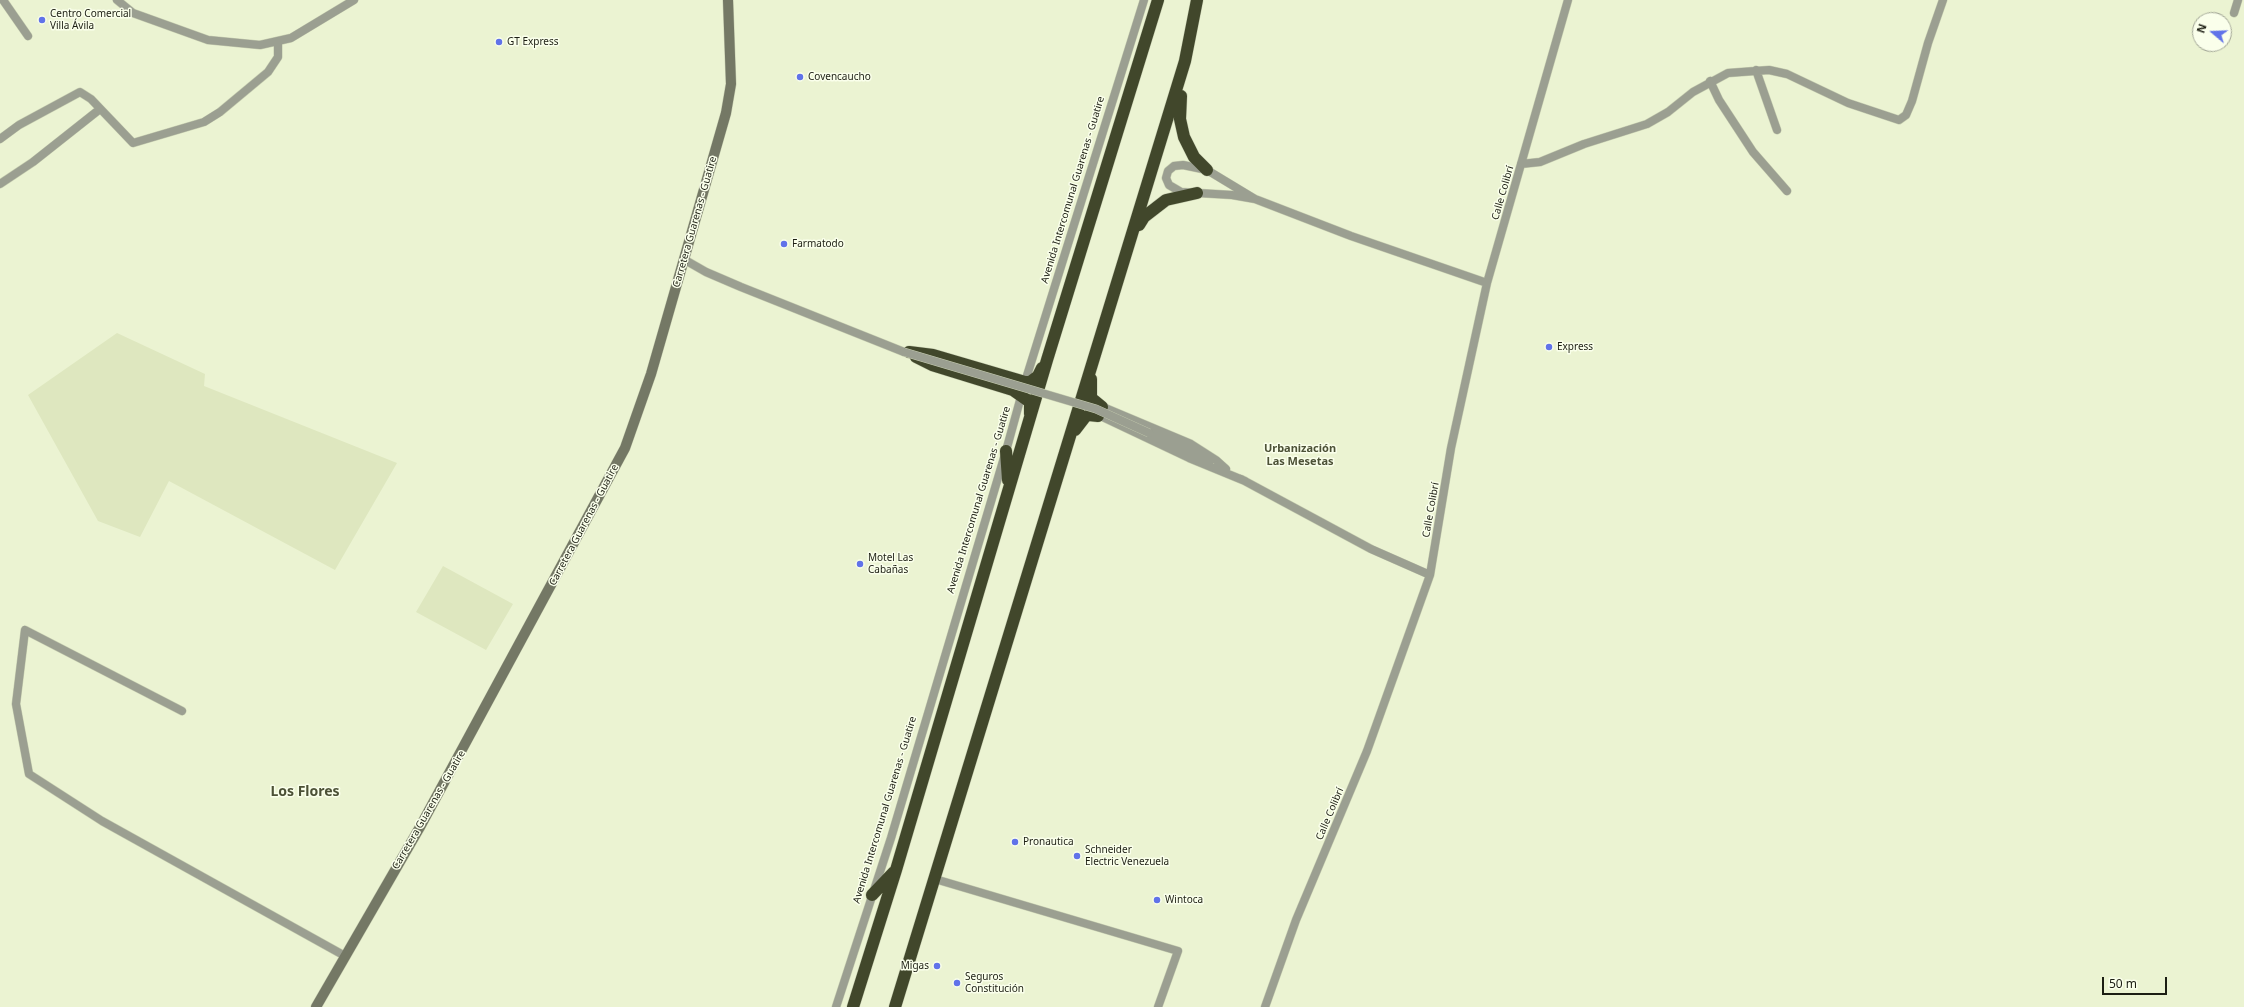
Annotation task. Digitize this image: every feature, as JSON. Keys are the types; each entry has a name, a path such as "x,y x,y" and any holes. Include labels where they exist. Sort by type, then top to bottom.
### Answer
{"highway":[{"path":"853,1007 896,870 1030,414 1158,0"},
{"path":"1197,0 1185,61 1179,109 1187,145 1194,157 1207,170"},
{"path":"895,1007 1185,61"},
{"path":"1130,244 1144,217 1153,207 1166,200 1197,192"},
{"path":"904,352 933,355 1025,382 1030,382 1038,376 1047,360"},
{"path":"904,352 932,365 1013,390 1030,402 1030,414"},
{"path":"1064,455 1081,420 1100,411 1091,398 1093,358"},
{"path":"1006,451 1008,490"},
{"path":"872,895 896,870"}],"main road":[{"name":"Carretera Guarenas - Guatire","path":"316,1007 420,827 620,457 651,374 685,260 726,112 731,84 728,0"}],"street":[{"path":"3,0 28,36"},
{"path":"117,0 133,13 208,40 260,45 291,38 354,0"},
{"name":"Avenida Intercomunal Guarenas - Guatire","path":"836,1007 891,838 1006,451 1025,382 1144,0"},
{"name":"Calle Colibrí","path":"1265,1007 1296,920 1367,751 1430,575 1451,448 1488,283 1568,0"},
{"path":"1521,164 1544,160 1574,147 1647,124 1668,112 1710,81 1728,73 1756,70 1787,74 1848,103 1899,120 1906,115 1912,101 1928,43 1943,0"},
{"path":"2234,13 2238,0"},
{"path":"0,139 19,125 77,92 85,93 133,143 204,122 220,112 268,72 278,57 278,42"},
{"path":"1756,70 1777,130"},
{"path":"1710,81 1719,100 1753,152 1787,191"},
{"path":"0,184 32,162 100,109"},
{"path":"1255,199 1197,192 1181,192 1169,186 1166,178 1168,171 1174,166 1183,165 1207,170 1255,199 1350,236 1488,283"},
{"path":"685,260 706,272 741,287 904,352 1096,409 1226,469"},
{"path":"1100,411 1191,444 1244,481"},
{"path":"1100,411 1182,455 1244,481 1371,549 1430,575"},
{"path":"182,711 25,630 16,704 30,774 102,821 345,956"},
{"path":"935,879 1178,951 1158,1007"}],"shaded area":[{"path":"117,333 205,374 204,386 397,463 335,570 169,481 140,537 98,521 28,395"},
{"path":"443,566 513,604 486,650 416,612"}],"place":[{"name":"Centro Comercial Villa Ávila","path":"42,20"},
{"name":"GT Express","path":"499,42"},
{"name":"Covencaucho","path":"800,77"},
{"name":"Farmatodo","path":"784,244"},
{"name":"Express","path":"1549,347"},
{"name":"Motel Las Cabañas","path":"860,564"},
{"name":"Pronautica","path":"1015,842"},
{"name":"Schneider Electric Venezuela","path":"1077,856"},
{"name":"Wintoca","path":"1157,900"},
{"name":"Migas","path":"937,966"},
{"name":"Seguros Constitución","path":"957,983"}],"district":[{"name":"Urbanización Las Mesetas","path":"1300,455"},
{"name":"Los Flores","path":"305,792"}]}
